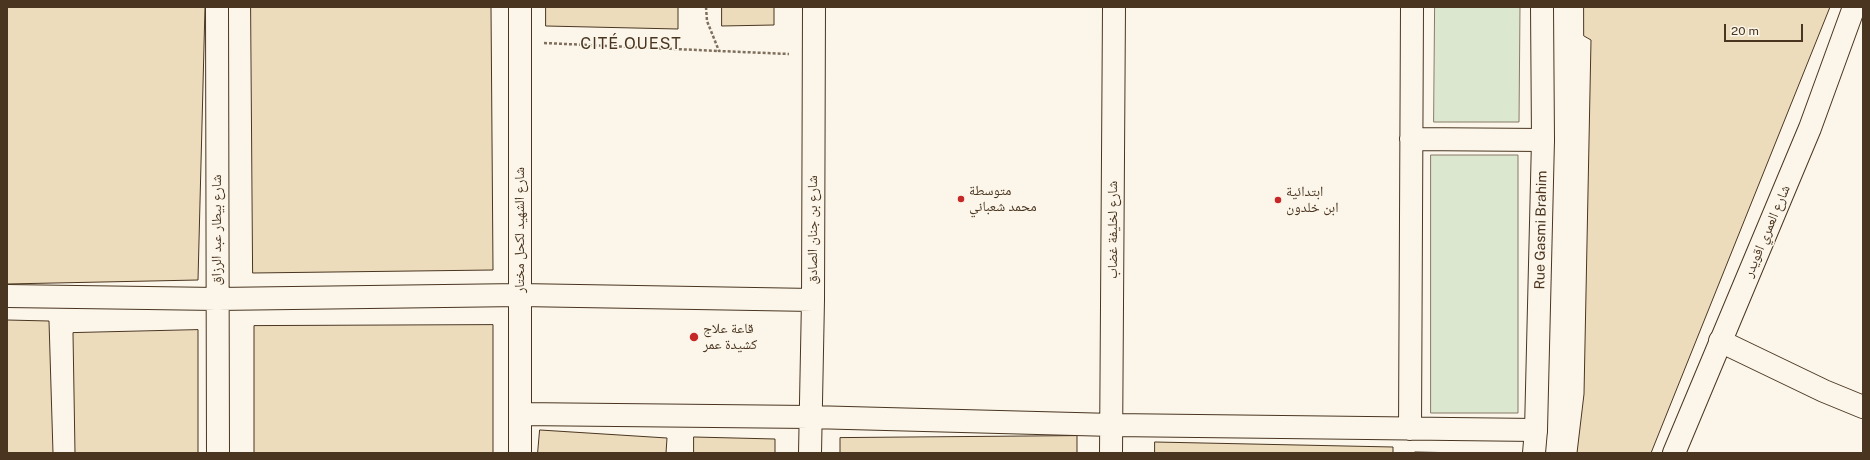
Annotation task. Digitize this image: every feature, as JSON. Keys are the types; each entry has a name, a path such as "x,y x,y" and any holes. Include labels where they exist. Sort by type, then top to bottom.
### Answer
{"street":[{"name":"شارع بيطار عبد الرزاق","path":"217,7 218,453"},
{"name":"شارع الشهيد لكحل مختار","path":"520,7 520,453"},
{"name":"شارع بن جنان الصادق","path":"810,453 813,300 814,7"},
{"name":"شارع لخليفة غضاب","path":"1111,453 1113,425 1114,7"},
{"path":"1410,429 1412,7"},
{"name":"Rue Gasmi Brahim","path":"1534,453 1536,430 1543,140 1542,7"},
{"name":"شارع العمري اقويدر","path":"1674,453 1810,128 1854,7"},
{"path":"1411,139 1543,140"},
{"path":"7,296 217,299 520,295 813,300"},
{"path":"1720,341 1824,391 1863,407"},
{"path":"520,414 810,417 1113,425 1536,430"}],"path":[{"path":"706,7 707,21 719,51"},
{"path":"520,41 814,55"}],"green space":[{"path":"1435,7 1520,7 1519,122 1434,122"},
{"path":"1431,155 1518,155 1518,413 1431,413"}],"building":[{"path":"7,7 205,7 198,280 7,284"},
{"path":"251,7 491,7 493,270 253,273"},
{"path":"546,7 678,7 678,29 546,26"},
{"path":"722,7 774,7 774,25 722,26"},
{"path":"1584,7 1830,7 1651,453 1577,453 1584,394 1591,40 1584,36"},
{"path":"7,320 49,321 53,453 7,453"},
{"path":"493,325 493,453 254,453 254,326"},
{"path":"198,330 198,453 75,453 73,333"},
{"path":"540,430 667,438 666,453 538,453"},
{"path":"1077,436 1077,453 840,453 840,438"},
{"path":"694,437 775,439 775,453 694,453"},
{"path":"1155,442 1393,447 1393,453 1155,453"},
{"path":"1415,452 1465,453 1415,453"}],"place":[{"name":"متوسطة محمد شعباني","path":"961,199"},
{"name":"ابتدائية ابن خلدون","path":"1278,200"},
{"name":"قاعة علاج كشيدة عمر","path":"694,337"}],"district":[{"name":"CITÉ OUEST","path":"631,44"}]}
